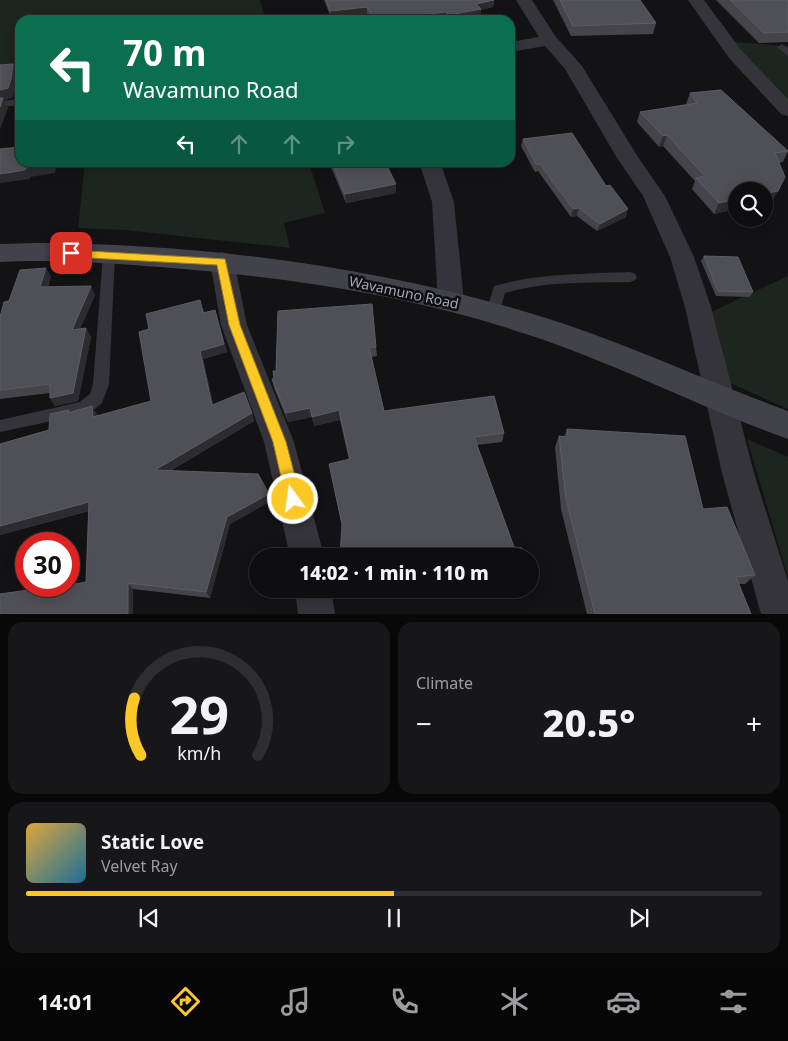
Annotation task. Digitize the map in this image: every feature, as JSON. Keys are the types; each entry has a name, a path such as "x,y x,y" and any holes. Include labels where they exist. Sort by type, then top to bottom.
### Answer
{"main road":[{"name":"Wavamuno Road","path":"0,253 109,254 222,262 360,281 451,301 586,344 718,399 788,425"}],"street":[{"path":"524,0 549,40 573,66 628,158 654,196 682,257 698,307 718,399 738,473 780,614"},
{"path":"696,0 735,54 788,110"},
{"path":"515,46 549,40"},
{"path":"431,167 443,202 451,301"},
{"path":"222,262 234,325 279,442 305,548"},
{"path":"314,598 317,614"}],"lane":[{"path":"0,104 15,102"},
{"path":"2,426 84,408 97,398 101,384 109,254"},
{"path":"493,313 499,290 514,285 534,280 630,277"}],"shaded area":[{"path":"0,0 260,0 264,15 15,15 15,90 0,92"},
{"path":"730,42 788,46 788,113"},
{"path":"85,167 310,167 325,213 284,223 290,248 125,230 78,228"},
{"path":"788,276 788,409 725,381 709,313"},
{"path":"747,439 788,457 788,577"}],"building":[{"path":"326,0 494,0 476,4 481,9 449,15 446,12 421,15 371,15 367,7 330,11"},
{"path":"560,0 640,0 656,23 573,26"},
{"path":"730,0 788,0 788,32 764,33"},
{"path":"13,64 8,88 0,90 0,65"},
{"path":"721,90 788,151 775,153 785,177 778,191 773,192 773,182 728,182 728,201 719,203 696,178 705,176 667,135 663,136 640,112 697,103 690,93"},
{"path":"572,133 606,186 610,185 628,209 600,224 579,208 573,209 540,164 536,164 523,139"},
{"path":"15,148 15,167 32,167 0,174 0,149"},
{"path":"334,167 388,167 396,184 345,194"},
{"path":"704,256 738,257 753,292 718,291"},
{"path":"46,268 40,287 91,286 72,330 86,328 73,393 50,398 50,384 0,390 0,317 4,302 9,301 20,270"},
{"path":"200,300 203,313 215,310 224,344 200,351 212,405 244,392 252,413 155,470 258,474 269,494 227,517 206,592 128,583 128,614 0,614 0,594 15,592 15,597 80,597 80,583 86,582 89,502 0,526 0,444 49,430 50,414 69,410 68,413 92,406 93,417 151,401 139,332 149,329 146,314"},
{"path":"372,304 376,347 369,347 384,411 494,396 504,433 474,437 514,547 522,548 340,548 342,524 329,464 350,459 339,410 312,417 310,408 286,413 272,379 274,378 273,371 276,371 278,311"},
{"path":"567,429 685,436 703,509 727,507 755,575 736,577 751,614 595,614 566,499 559,436 568,437"}],"route":[{"path":"71,253 222,262 234,325 279,442 293,499"}]}
